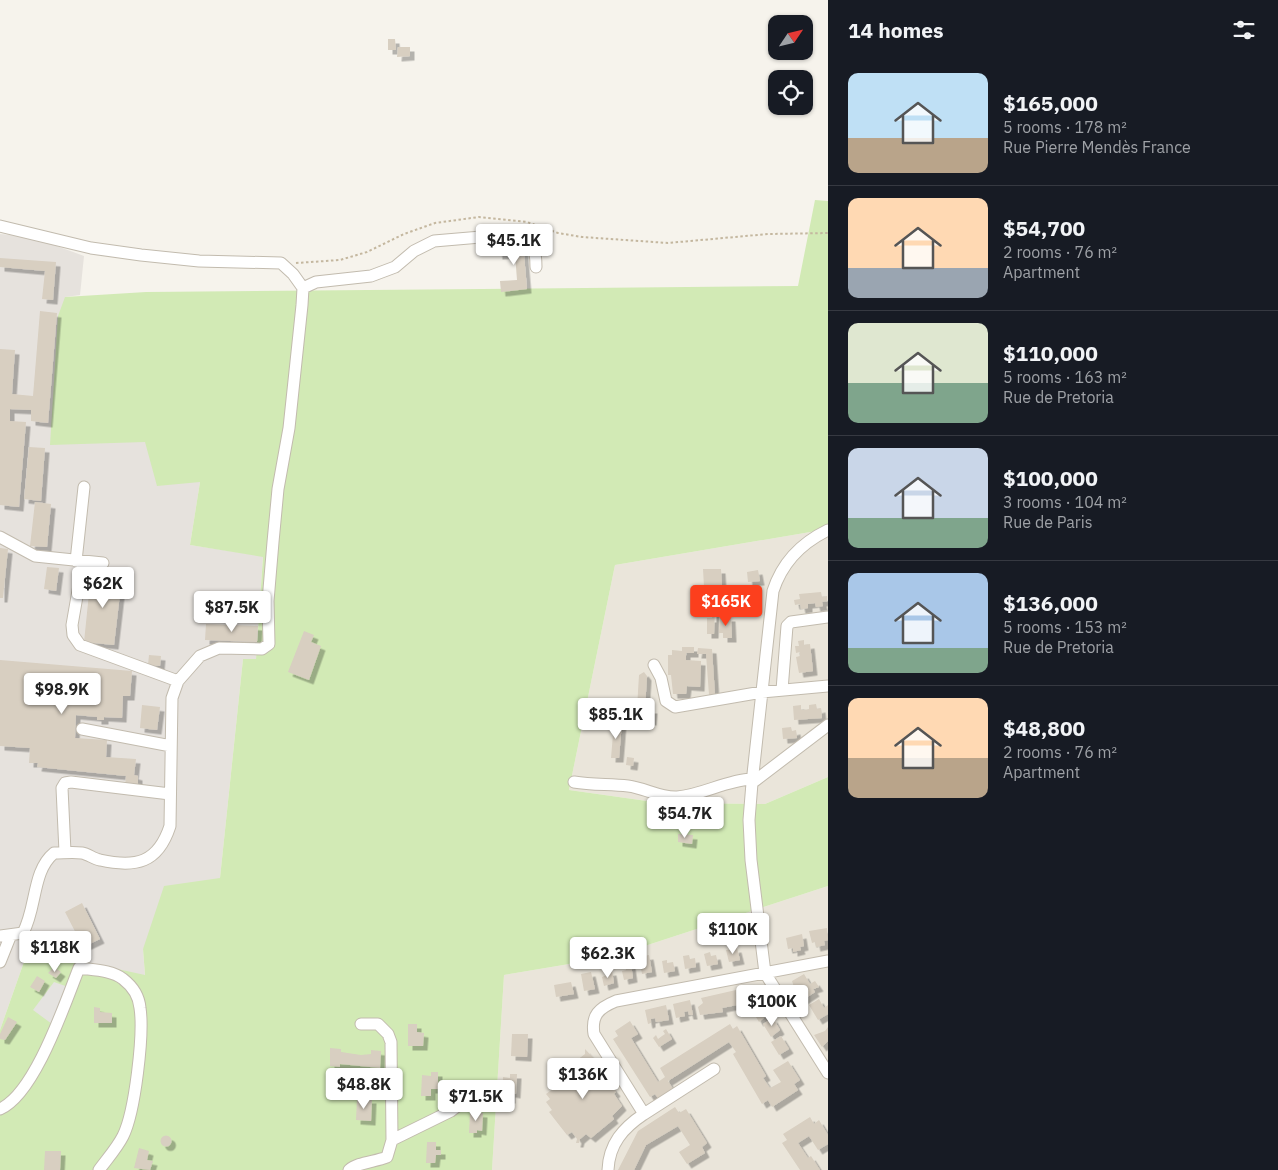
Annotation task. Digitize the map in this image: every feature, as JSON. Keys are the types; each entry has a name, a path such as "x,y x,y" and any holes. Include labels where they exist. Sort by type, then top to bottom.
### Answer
{"street":[{"path":"0,226 91,248 141,255 199,261 281,263 293,274 302,288 296,373 278,488 268,601 269,644 262,649 219,648 200,656 178,681 172,698 170,826 159,851 150,858 122,863 98,860 83,854 54,853 43,864 36,886 31,918 23,934 5,936 0,962"},
{"path":"302,288 316,282 371,276 395,267 414,251 434,241 517,234 525,236 531,242 536,252 536,266"},
{"path":"84,487 80,562 72,626 73,635 80,645 178,681"},
{"path":"828,530 804,544 778,573 773,591 749,820 751,860 765,973 823,1056 828,1073"},
{"path":"0,537 35,556 103,563"},
{"path":"782,690 787,626 791,622 828,617"},
{"path":"654,665 661,678 666,701 675,707 762,692 828,686"},
{"path":"574,782 628,786 650,790 664,796 678,797 738,779 752,781 828,725"},
{"path":"82,729 171,746"},
{"path":"65,852 62,788 65,783 71,782 170,794"},
{"path":"644,1114 594,1034 592,1023 596,1013 604,1006 616,1001 828,961"},
{"path":"0,1109 15,1099 24,1088 52,1036 79,968 111,973 122,978 137,996 140,1008 136,1083 129,1120 123,1136 99,1170"},
{"path":"349,1170 354,1166 373,1163 387,1157 392,1140 391,1042 388,1034 378,1024 361,1024"},
{"path":"608,1170 613,1147 620,1133 644,1114 714,1069"},
{"path":"392,1140 450,1111 469,1096"}],"path":[{"path":"281,263 340,260 367,252 404,234 435,224 479,217 526,222 558,233 668,243 768,234 828,233"}],"shaded area":[{"path":"0,234 32,237 84,256 80,295 65,297 145,442 200,482 190,545 263,556 256,660 243,659 220,878 143,949 145,976 62,957 25,959 0,1030"},
{"path":"828,529 828,777 765,804 661,803 569,790 615,565"},
{"path":"828,886 828,1170 492,1170 504,975 611,957"},
{"path":"54,982 71,988 56,1027 33,1010"}],"green space":[{"path":"815,200 828,201 828,529 615,565 569,790 661,803 765,804 828,777 828,886 611,957 504,975 492,1170 0,1170 0,1030 25,959 62,957 145,975 143,949 164,886 220,878 243,659 256,659 263,557 190,545 200,482 157,486 145,442 50,445 58,316 65,297 146,292 798,286"}],"building":[{"path":"388,39 395,39 396,50 388,50"},
{"path":"398,47 410,47 410,56 397,57"},
{"path":"497,243 523,243 527,289 501,292 500,281 517,280 515,254 498,255"},
{"path":"0,258 56,262 53,300 42,299 45,271 0,267"},
{"path":"40,311 57,313 48,423 31,421 31,410 10,409 10,421 26,422 19,507 0,505 0,349 15,350 12,394 33,396"},
{"path":"29,447 45,448 41,501 24,499"},
{"path":"35,502 51,504 47,547 30,546"},
{"path":"0,548 8,549 3,598 0,598"},
{"path":"47,567 59,568 56,591 44,589"},
{"path":"703,569 721,569 722,586 704,587"},
{"path":"758,570 760,581 748,582 747,572"},
{"path":"91,574 122,577 114,645 84,642"},
{"path":"716,589 742,589 742,601 716,601"},
{"path":"821,592 822,597 827,596 827,601 822,602 823,606 816,607 815,603 808,604 808,608 801,609 800,604 795,605 794,600 800,599 799,594"},
{"path":"712,608 715,608 714,634 707,634 707,618 712,618"},
{"path":"720,617 731,617 732,638 723,638 723,633 719,633"},
{"path":"206,624 258,626 257,642 205,640"},
{"path":"304,631 314,635 311,642 321,646 309,680 288,672"},
{"path":"804,640 804,645 810,644 813,671 799,673 796,657 800,656 800,652 796,653 795,646 799,646 798,641"},
{"path":"682,647 694,647 694,653 686,653 686,660 701,661 700,687 687,686 686,694 673,694 671,675 668,675 668,655 672,655 672,650 682,651"},
{"path":"698,648 712,649 715,695 709,695 706,654 697,654"},
{"path":"149,655 161,656 160,666 148,665"},
{"path":"0,660 132,671 130,696 123,696 122,718 104,717 104,720 97,720 97,717 76,715 75,738 107,740 106,757 136,759 134,775 138,776 138,787 125,786 126,776 37,767 38,763 29,763 30,748 0,746"},
{"path":"644,672 647,676 645,709 653,709 652,721 627,719 628,707 637,708 639,675"},
{"path":"816,704 817,709 821,708 822,718 794,720 793,706 801,705 801,710 804,710 809,709 809,705"},
{"path":"142,705 160,707 157,730 140,728"},
{"path":"614,722 622,722 619,758 611,758"},
{"path":"791,727 792,731 796,730 797,738 783,739 782,728"},
{"path":"627,757 634,758 633,766 626,765"},
{"path":"678,834 693,835 692,844 678,842"},
{"path":"82,903 100,939 83,947 65,912"},
{"path":"827,928 828,940 824,941 825,945 816,947 815,942 812,943 809,931"},
{"path":"802,934 804,946 800,947 801,950 793,952 793,948 788,949 786,938"},
{"path":"737,948 740,960 729,962 726,950"},
{"path":"710,952 711,956 716,955 718,964 707,966 704,954"},
{"path":"649,955 652,972 642,974 639,957"},
{"path":"689,955 690,959 695,958 696,967 685,969 683,956"},
{"path":"667,960 667,963 673,962 675,971 664,973 662,961"},
{"path":"631,964 633,978 624,980 622,971 626,970 625,965"},
{"path":"54,967 61,972 56,978 48,973"},
{"path":"612,971 614,983 604,986 602,977 607,975 606,972"},
{"path":"591,972 595,989 584,991 581,974"},
{"path":"804,974 810,984 815,981 819,987 813,989 815,992 803,1000 798,992 796,993 792,981"},
{"path":"37,976 45,981 39,992 30,987"},
{"path":"571,982 574,994 556,997 554,985"},
{"path":"736,990 737,1005 722,1008 723,1012 700,1015 698,1007 703,1003 701,998"},
{"path":"819,999 824,1008 828,1005 828,1014 818,1020 809,1005"},
{"path":"690,1000 693,1015 689,1015 688,1011 684,1012 685,1016 676,1018 673,1004"},
{"path":"760,1000 763,1005 766,1003 771,1012 759,1022 750,1007"},
{"path":"666,1005 669,1020 656,1022 655,1018 651,1019 651,1023 648,1024 645,1010"},
{"path":"94,1007 100,1008 100,1012 112,1013 112,1023 94,1023"},
{"path":"8,1017 17,1022 5,1040 0,1039 0,1034"},
{"path":"773,1018 780,1030 771,1037 763,1024"},
{"path":"630,1021 638,1034 631,1038 658,1082 665,1077 660,1068 730,1024 733,1029 737,1026 766,1076 763,1078 770,1088 781,1082 773,1070 788,1061 800,1080 794,1084 798,1090 772,1107 768,1100 762,1104 733,1054 736,1052 729,1042 668,1081 673,1089 658,1098 655,1094 650,1097 613,1039 618,1036 615,1031"},
{"path":"408,1024 417,1024 417,1032 424,1033 423,1046 408,1046"},
{"path":"828,1027 828,1041 822,1047 814,1035 825,1031"},
{"path":"666,1029 672,1039 659,1047 653,1038 656,1035 658,1039 665,1034 663,1031"},
{"path":"512,1034 528,1034 527,1057 511,1056"},
{"path":"781,1036 789,1049 779,1055 771,1042"},
{"path":"330,1048 361,1055 371,1054 371,1050 381,1051 380,1068 340,1064 340,1067 330,1066"},
{"path":"585,1049 600,1065 596,1067 616,1092 614,1094 622,1106 612,1116 614,1119 591,1138 586,1134 580,1139 579,1143 576,1143 577,1139 572,1132 567,1135 549,1112 552,1110 546,1102 550,1099 546,1094 554,1088 551,1085 566,1073 570,1079 583,1077 573,1063 585,1054"},
{"path":"431,1072 438,1072 438,1089 431,1089 431,1096 421,1096 422,1075 431,1076"},
{"path":"510,1074 517,1074 516,1094 511,1093 511,1099 502,1099 503,1077 510,1078"},
{"path":"357,1099 372,1099 371,1121 356,1120"},
{"path":"675,1107 679,1113 686,1109 707,1143 702,1147 705,1153 687,1164 679,1152 690,1145 678,1126 646,1145 634,1170 618,1170 638,1131"},
{"path":"470,1112 483,1113 482,1131 477,1130 477,1133 469,1133"},
{"path":"810,1117 814,1124 819,1120 828,1135 828,1144 818,1150 809,1136 798,1143 808,1158 811,1156 820,1170 800,1170 782,1143 787,1140 783,1134"},
{"path":"166,1135 172,1141 166,1147 160,1141"},
{"path":"427,1142 436,1142 436,1150 441,1150 441,1155 436,1155 435,1163 426,1163"},
{"path":"139,1148 149,1151 147,1160 153,1161 150,1170 134,1168"},
{"path":"45,1151 61,1151 60,1170 44,1170"}]}
